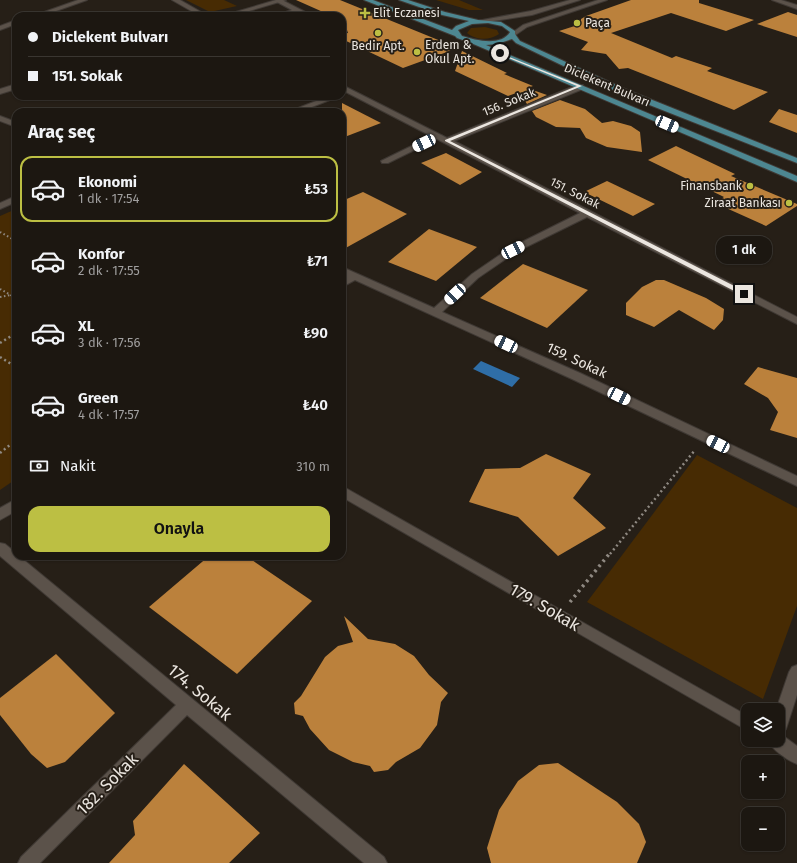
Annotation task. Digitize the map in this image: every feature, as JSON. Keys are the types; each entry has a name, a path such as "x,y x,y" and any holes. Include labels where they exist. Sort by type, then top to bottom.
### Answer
{"main road":[{"path":"367,0 456,34 455,30 458,27 480,21"},
{"path":"402,0 444,14 480,21"},
{"name":"Diclekent Bulvarı","path":"480,21 505,25 510,28 513,32 512,36 518,42 622,91 797,161"},
{"name":"Diclekent Bulvarı","path":"456,34 459,37 580,86 797,179"},
{"path":"474,42 501,41 512,36"}],"street":[{"path":"48,12 84,0"},
{"path":"175,0 198,12"},
{"path":"239,12 281,0 301,12"},
{"path":"480,21 532,13 577,0"},
{"path":"512,36 525,26 604,0"},
{"path":"775,0 797,7"},
{"path":"290,12 297,10"},
{"path":"1,26 12,23"},
{"name":"156. Sokak","path":"385,161 580,86"},
{"path":"0,92 12,88"},
{"name":"151. Sokak","path":"346,90 443,138 797,321"},
{"path":"303,108 325,100"},
{"path":"0,118 12,123"},
{"path":"0,206 12,201"},
{"path":"436,312 475,276 513,250 587,213"},
{"name":"159. Sokak","path":"346,272 576,376 797,481"},
{"path":"346,281 354,275"},
{"name":"179. Sokak","path":"346,493 741,720"},
{"path":"0,515 12,507"},
{"name":"174. Sokak","path":"0,548 12,558"},
{"name":"174. Sokak","path":"14,560 378,863"},
{"path":"785,708 797,672"},
{"name":"182. Sokak","path":"27,863 187,705"},
{"path":"785,747 797,756"}],"path":[{"path":"0,232 12,239"},
{"path":"0,288 11,295"},
{"path":"0,297 11,295"},
{"path":"0,343 12,336"},
{"path":"0,357 12,364"},
{"path":"559,616 705,437"},
{"path":"0,453 12,443"}],"shaded area":[{"path":"186,0 224,0 237,6 210,12"},
{"path":"436,0 459,0 483,10 469,10"},
{"path":"485,27 497,30 499,34 491,38 483,39 474,37 467,33 471,28"},
{"path":"12,211 12,482 0,490 0,216"},
{"path":"697,455 797,508 797,606 763,699 587,602"}],"water":[{"path":"481,361 520,378 512,387 473,369"}],"building":[{"path":"296,0 340,0 458,48 403,68 346,41 346,33 348,33 346,30 346,12 323,12"},
{"path":"631,0 699,0 699,3 754,20 726,31 671,13 611,33 672,58 676,56 712,68 707,71 768,92 734,110 628,68 619,69 606,54 581,50 588,42 559,31 581,24 581,19 586,16"},
{"path":"788,12 797,15 797,37 757,24"},
{"path":"462,51 507,73 504,74 533,86 527,88 547,95 527,104 519,92 508,96 455,71"},
{"path":"560,100 585,109 602,123 613,121 631,126 640,132 642,152 607,147 586,138 580,128 556,127 536,117 532,111"},
{"path":"342,103 381,123 346,136 346,108 342,108"},
{"path":"779,109 797,115 797,133 769,122"},
{"path":"676,146 735,174 731,176 797,204 797,206 766,226 715,203 724,197 648,160"},
{"path":"446,153 482,172 460,185 421,163"},
{"path":"607,181 655,204 633,216 584,192"},
{"path":"363,192 407,214 346,248 346,199"},
{"path":"429,229 477,247 436,281 388,262"},
{"path":"523,264 588,290 547,328 480,298"},
{"path":"656,280 664,280 706,298 724,309 723,320 714,330 679,310 654,327 626,315 626,303 642,287"},
{"path":"758,367 797,378 797,438 770,430 778,412 768,398 744,384"},
{"path":"546,454 591,474 573,498 606,528 558,556 518,517 469,502 485,469 520,468"},
{"path":"204,560 252,560 312,601 237,674 149,607"},
{"path":"344,616 368,639 395,644 414,656 429,675 448,693 441,702 437,725 420,748 396,762 388,770 374,772 370,766 353,762 329,750 310,729 303,716 295,714 294,703 301,696 325,657 338,646 353,642"},
{"path":"56,654 115,713 65,762 47,768 31,754 0,715 0,698"},
{"path":"558,763 617,802 639,824 646,842 637,863 491,863 487,848 499,810 518,781 539,765"},
{"path":"184,764 260,833 229,863 109,863 135,835 133,821"}],"place":[{"name":"Elit Eczanesi","path":"365,13"},
{"name":"Paça","path":"577,23"},
{"name":"Bedir Apt.","path":"378,33"},
{"name":"Erdem & Okul Apt.","path":"417,52"},
{"name":"Finansbank","path":"750,186"},
{"name":"Ziraat Bankası","path":"789,203"}],"route":[{"path":"500,53 580,86 447,140 744,294"}]}
